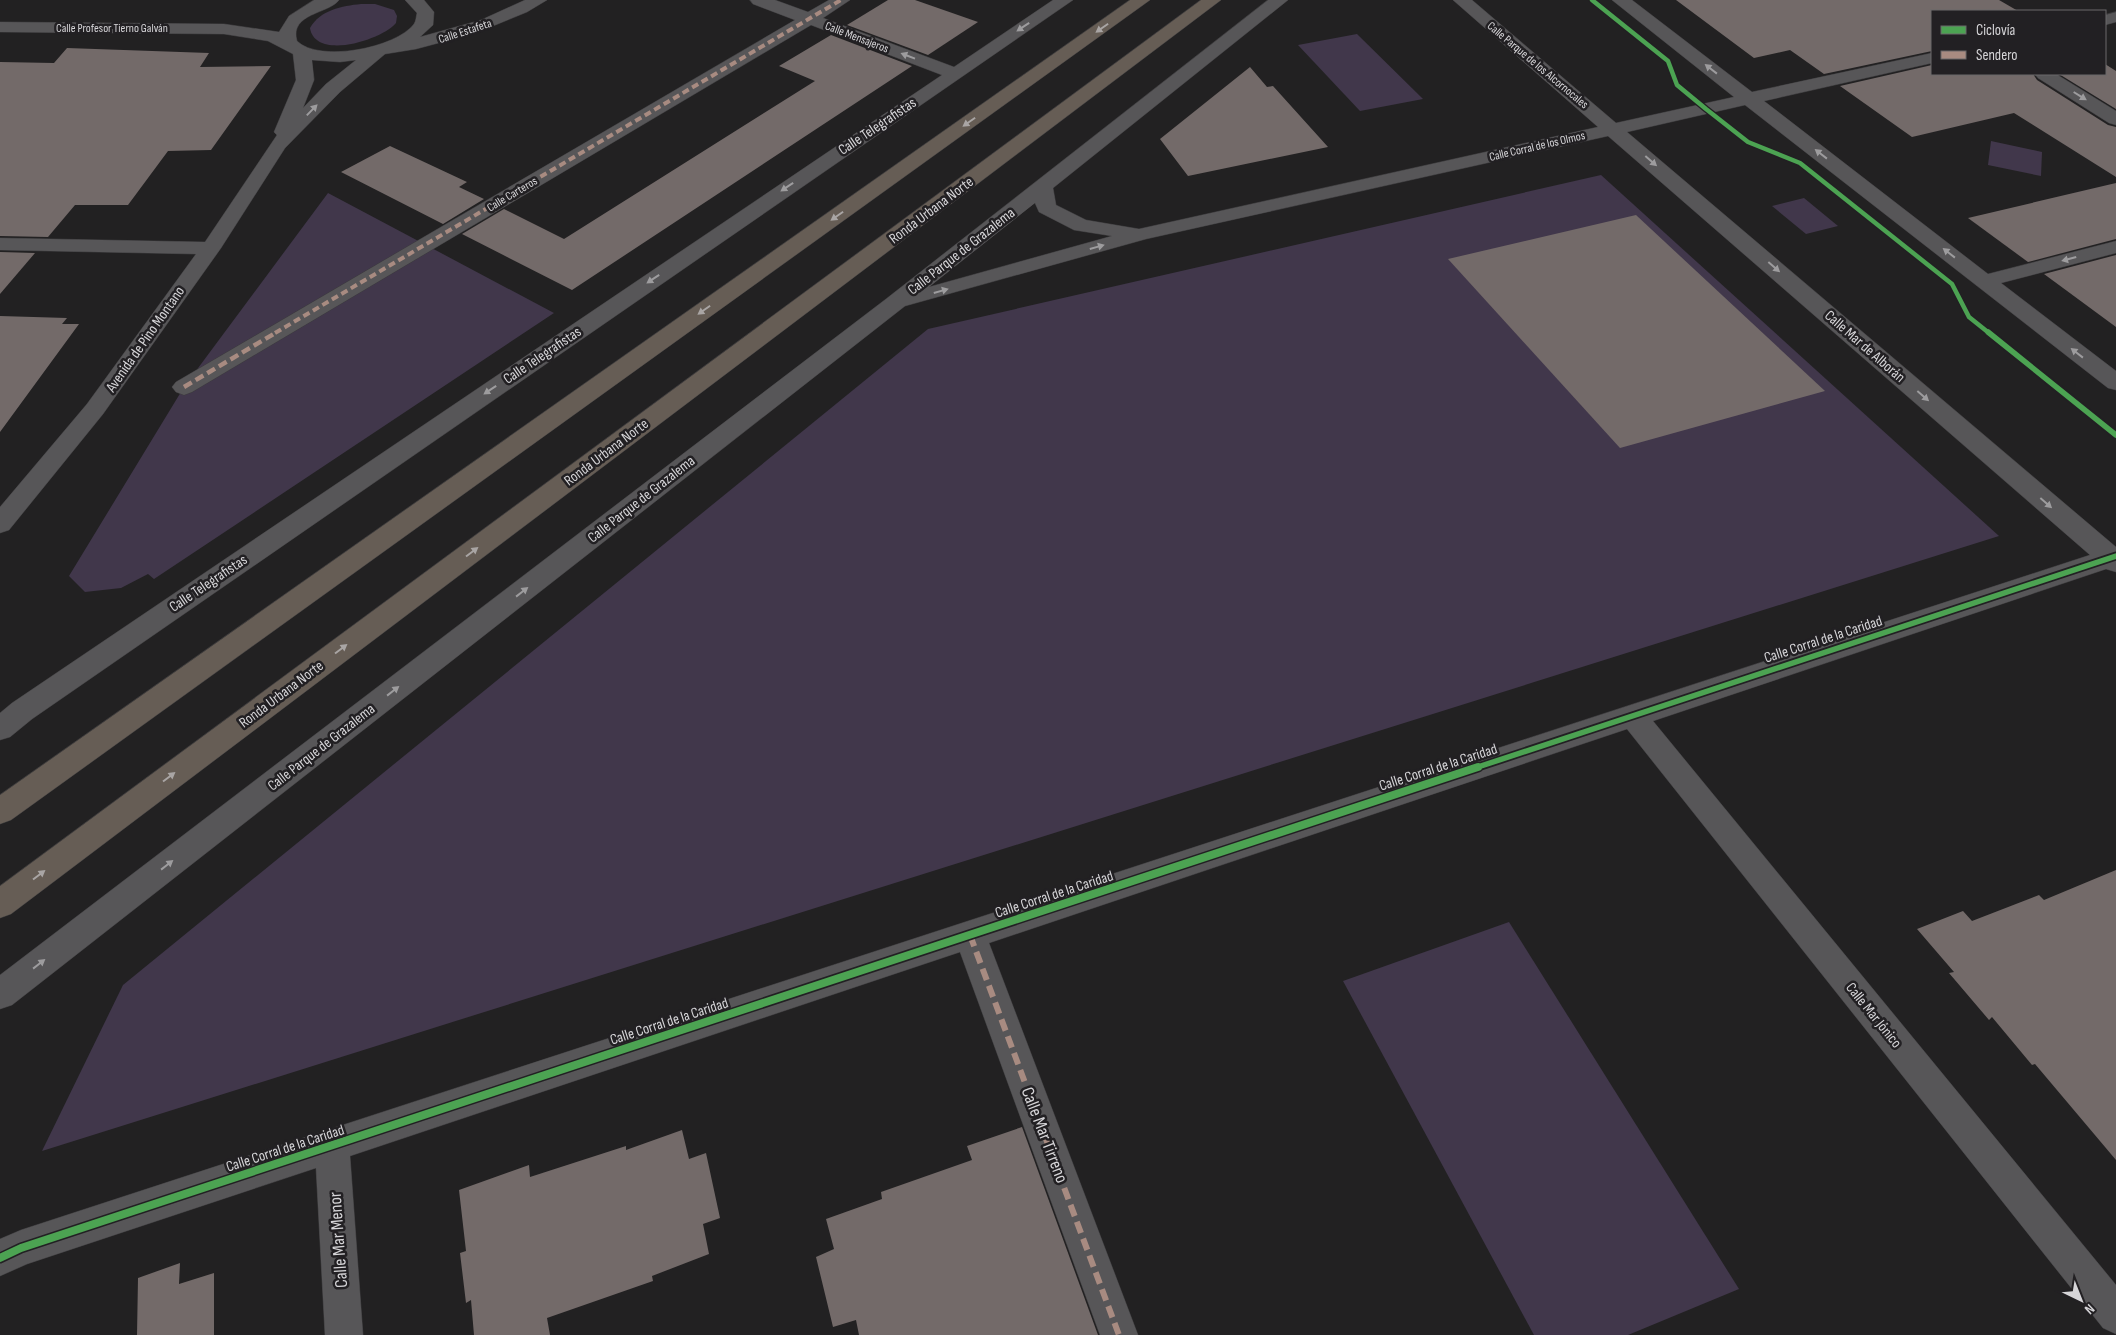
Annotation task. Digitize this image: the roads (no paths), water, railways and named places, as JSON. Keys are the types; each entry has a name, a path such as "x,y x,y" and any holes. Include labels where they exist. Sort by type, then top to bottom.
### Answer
{"main road":[{"path":"0,811 1142,0"},
{"name":"Ronda Urbana Norte","path":"0,904 1212,0"}],"street":[{"path":"300,15 329,0"},
{"path":"381,51 409,38 422,26 426,14 424,8 414,0"},
{"name":"Calle Estafeta","path":"297,49 336,58 436,41 498,20 538,0"},
{"name":"Calle Mensajeros","path":"759,0 954,74"},
{"name":"Calle Carteros","path":"184,387 841,0"},
{"name":"Calle Telegrafistas","path":"0,729 11,716 1064,0"},
{"name":"Calle Parque de Grazalema","path":"0,994 894,304 1279,0"},
{"name":"Calle Parque de los Alcornocales","path":"1462,0 1614,129"},
{"path":"1621,0 2116,383"},
{"name":"Avenida de Pino Montano","path":"0,524 95,409 211,248 278,145 305,80 297,49 287,39 287,31 300,15"},
{"name":"Calle Profesor Tierno Galván","path":"224,29 300,15"},
{"name":"Calle Profesor Tierno Galván","path":"0,27 224,29 272,36 297,49"},
{"name":"Avenida de Pino Montano","path":"278,145 334,88 381,51"},
{"name":"Calle Corral de los Olmos","path":"894,304 1142,234 1931,58"},
{"path":"2046,75 2116,119"},
{"name":"Calle Mar de Alborán","path":"1614,129 2114,559"},
{"path":"1043,186 1046,208 1081,226 1142,234"},
{"path":"0,244 211,248"},
{"path":"1986,281 2116,247"},
{"name":"Calle Corral de la Caridad","path":"7,1250 332,1146 1632,716 2114,559"},
{"name":"Calle Mar Jónico","path":"1632,716 2116,1315"},
{"name":"Calle Mar Tirreno","path":"970,935 1119,1335"},
{"name":"Calle Mar Menor","path":"332,1146 344,1335"}]}
